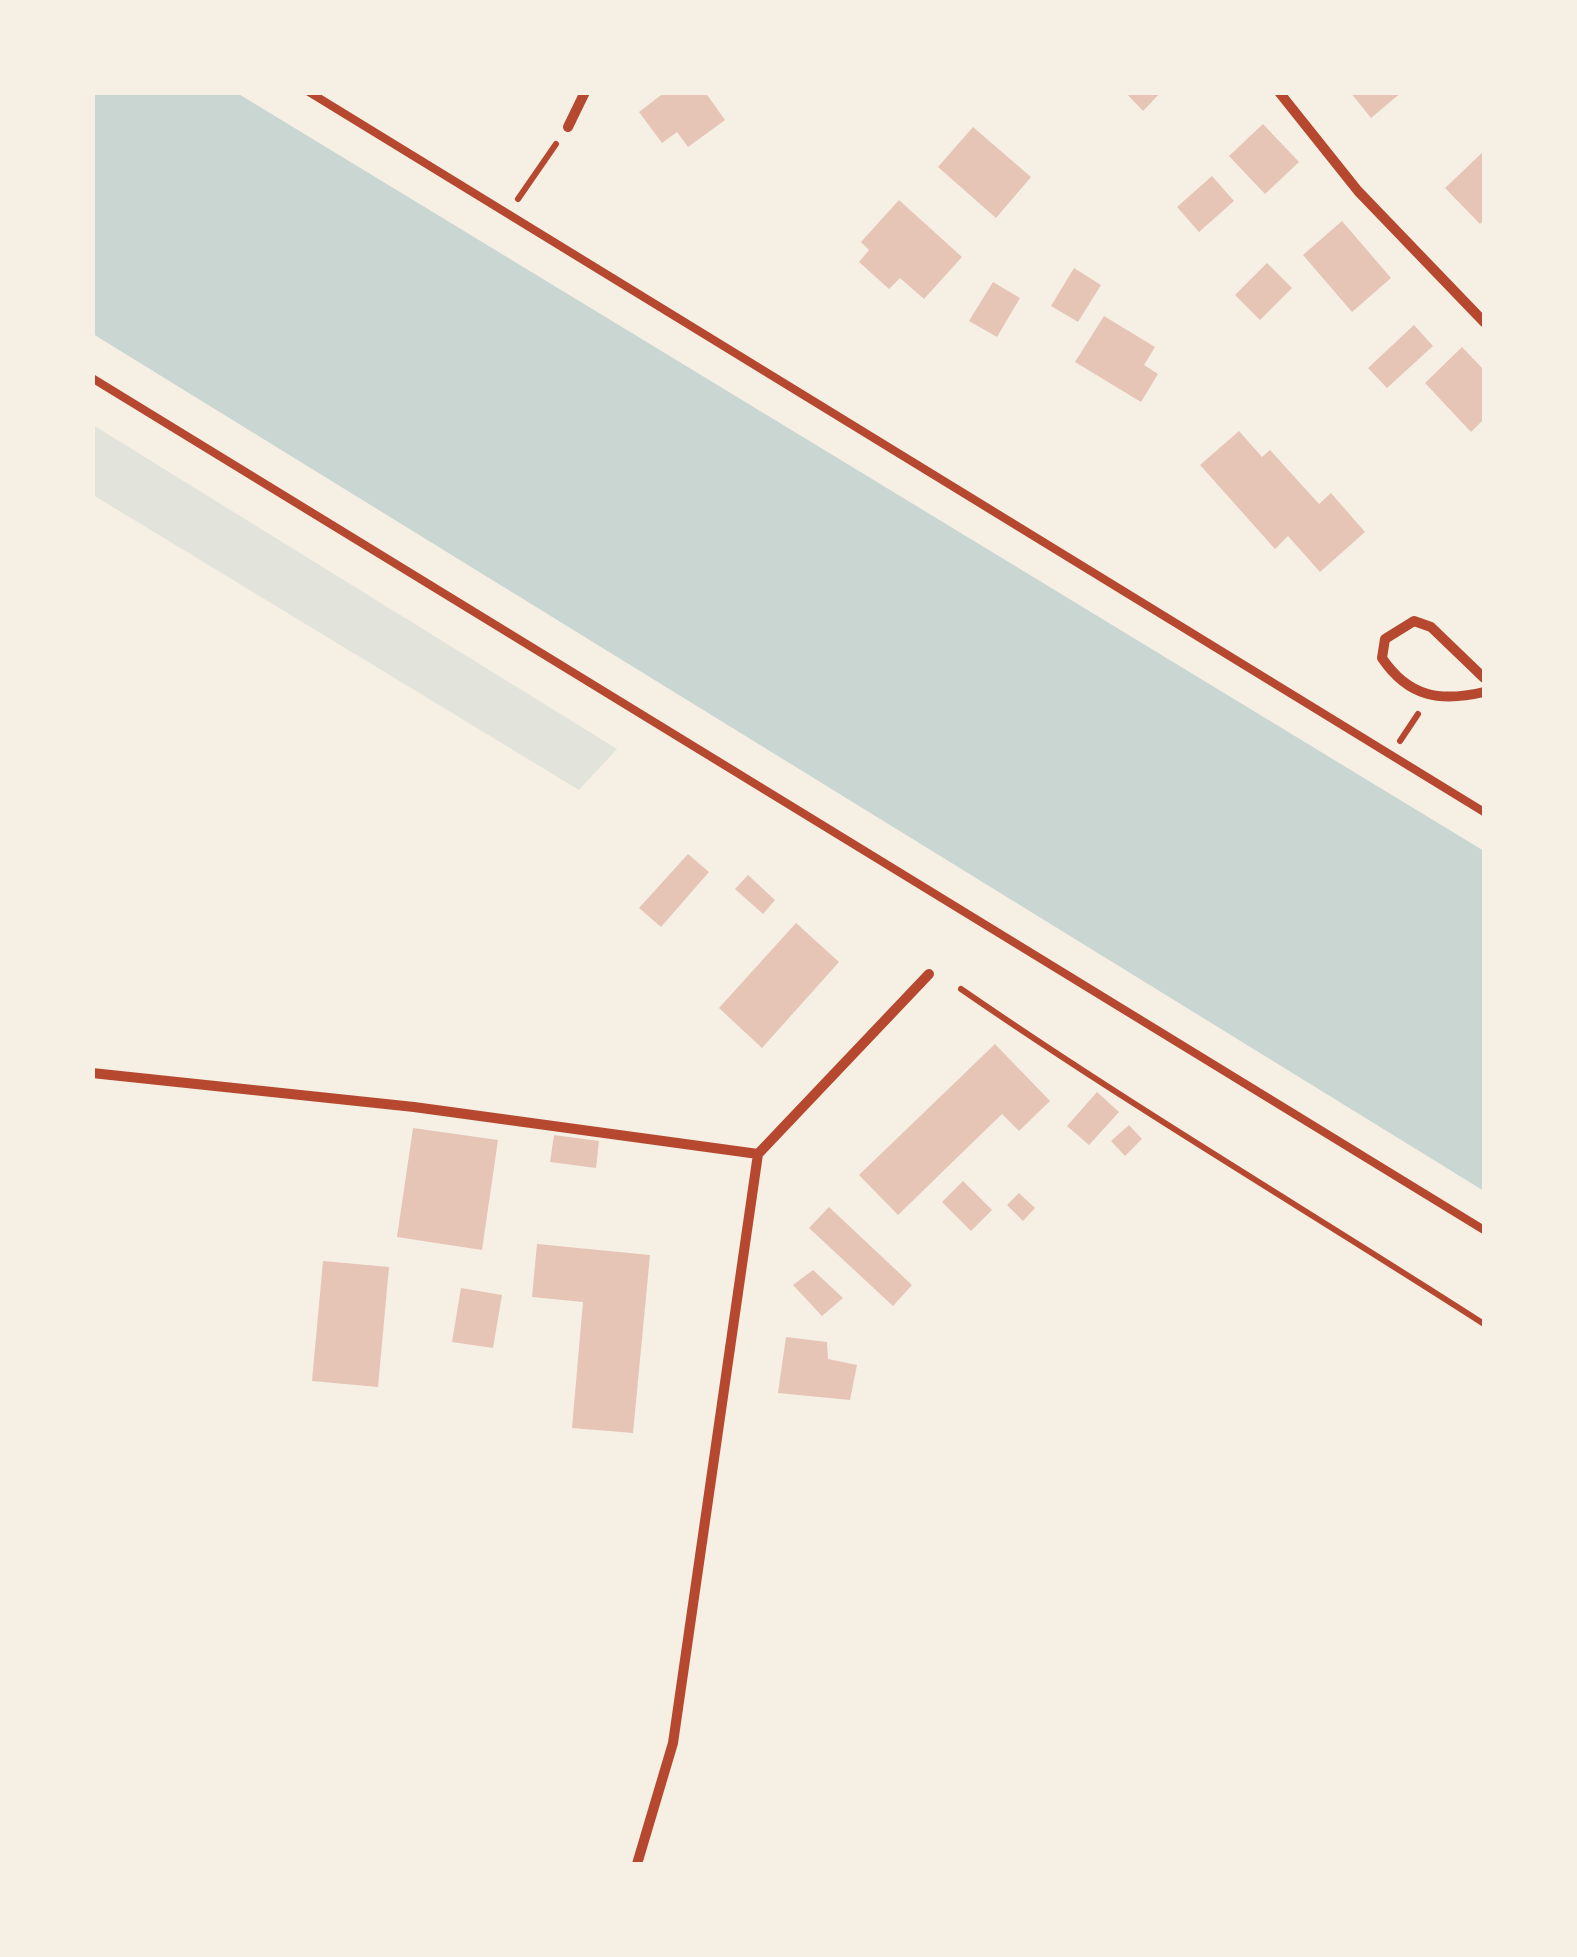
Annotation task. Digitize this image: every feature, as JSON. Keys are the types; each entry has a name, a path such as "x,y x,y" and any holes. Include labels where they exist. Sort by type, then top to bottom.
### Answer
{"street":[{"path":"568,126 585,92"},
{"path":"1279,92 1358,191 1484,322"},
{"path":"1484,678 1432,626 1414,621 1385,639 1382,658 1408,688 1428,697 1454,699 1484,692"},
{"path":"637,1864 674,1743 758,1154 928,974"},
{"path":"92,1073 414,1107 758,1154"}],"lane":[{"path":"309,92 1484,812"},
{"path":"92,378 1484,1230"}],"path":[{"path":"507,214 543,164"},
{"path":"1391,754 1428,697"},
{"path":"962,989 1132,1104 1259,1179 1484,1324"}],"shaded area":[{"path":"92,93 237,93 1484,851 1484,1191 93,334"},
{"path":"92,425 617,749 579,790 93,495"}],"building":[{"path":"665,92 705,92 725,120 688,147 677,132 662,143 639,112"},
{"path":"1125,92 1161,92 1143,111"},
{"path":"1350,92 1402,92 1371,118"},
{"path":"1263,124 1299,162 1265,194 1229,156"},
{"path":"973,127 1031,177 996,218 938,167"},
{"path":"1484,151 1484,220 1480,224 1445,188"},
{"path":"1212,176 1234,201 1199,232 1177,207"},
{"path":"899,200 962,257 924,299 900,278 889,289 859,262 869,250 861,242"},
{"path":"1342,221 1391,278 1352,312 1303,255"},
{"path":"1267,263 1292,288 1260,320 1235,295"},
{"path":"1074,268 1101,285 1078,322 1051,306"},
{"path":"993,282 1020,298 997,337 969,321"},
{"path":"1104,316 1155,347 1144,365 1158,374 1141,402 1075,362"},
{"path":"1414,325 1433,346 1387,388 1368,368"},
{"path":"1462,347 1484,370 1484,419 1471,432 1425,383"},
{"path":"1239,431 1262,457 1270,450 1319,504 1331,493 1365,532 1320,572 1288,536 1275,549 1200,465"},
{"path":"688,854 709,872 661,927 639,908"},
{"path":"748,875 775,900 763,914 735,889"},
{"path":"796,923 839,962 762,1048 719,1008"},
{"path":"995,1044 1050,1101 1019,1131 1002,1114 898,1215 859,1175"},
{"path":"1097,1092 1119,1112 1089,1145 1067,1126"},
{"path":"1129,1125 1142,1139 1125,1156 1111,1141"},
{"path":"413,1128 498,1140 482,1250 397,1237"},
{"path":"554,1135 599,1141 596,1168 550,1162"},
{"path":"963,1181 992,1210 971,1231 942,1202"},
{"path":"1019,1193 1035,1208 1023,1221 1007,1205"},
{"path":"829,1207 912,1285 893,1306 809,1228"},
{"path":"537,1244 650,1255 633,1433 572,1428 583,1302 532,1297"},
{"path":"323,1261 389,1267 378,1387 312,1381"},
{"path":"813,1270 843,1298 822,1316 793,1285"},
{"path":"461,1288 502,1295 493,1348 452,1342"},
{"path":"786,1337 827,1342 828,1359 857,1365 850,1400 778,1393"}]}
